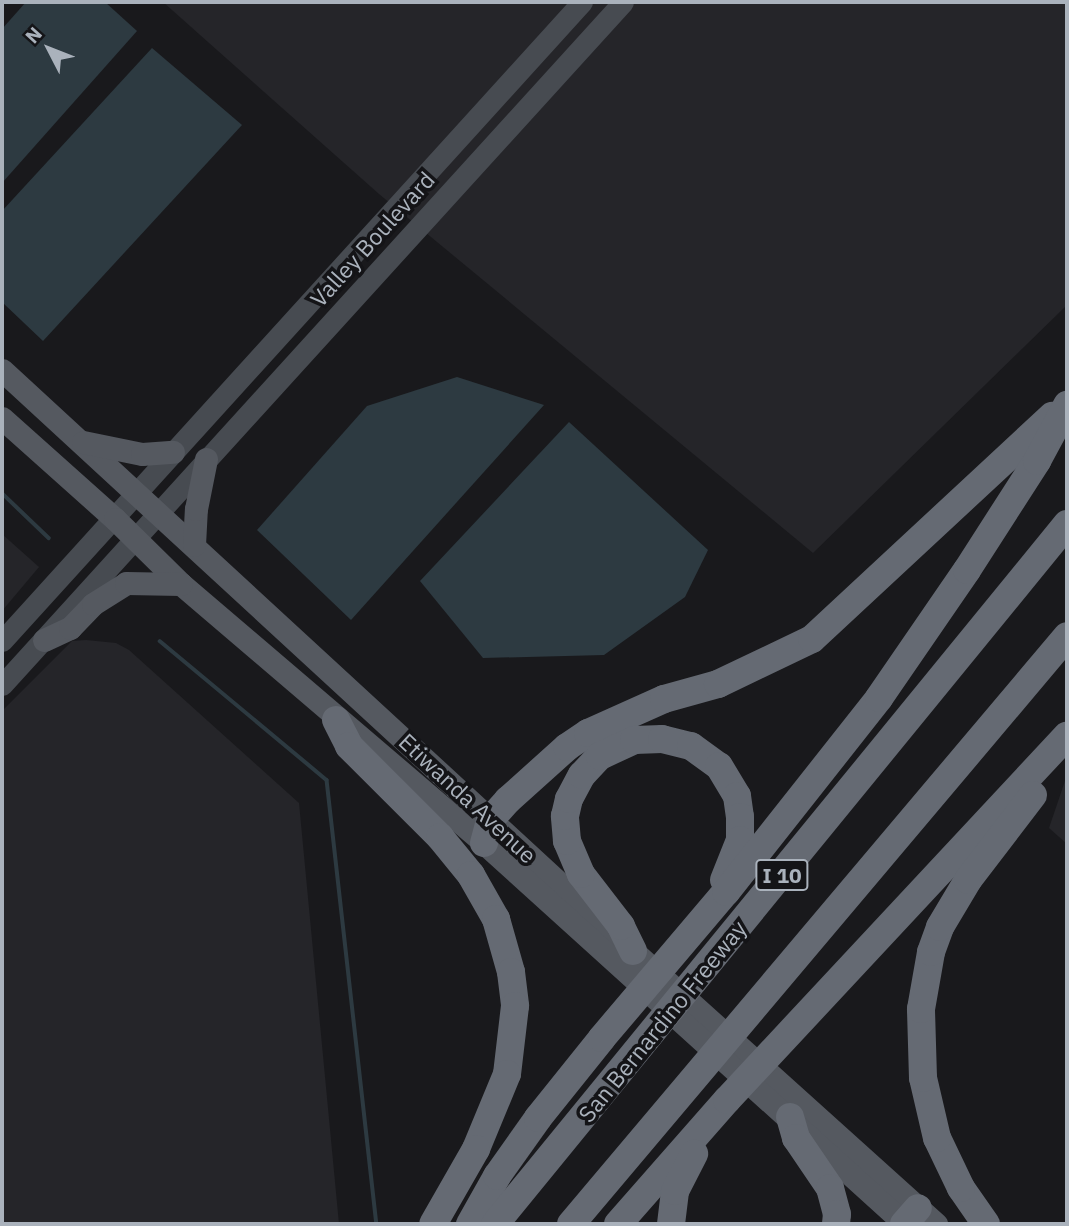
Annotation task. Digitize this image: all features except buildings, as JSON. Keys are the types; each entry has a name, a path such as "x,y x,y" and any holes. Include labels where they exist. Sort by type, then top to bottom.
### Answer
{"highway":[{"path":"470,1224 497,1176 538,1118 726,892 879,698 947,601 1037,461 1067,403"},
{"path":"487,831 517,792 588,733 664,699 718,684 812,639 1067,403"},
{"name":"San Bernardino Freeway","path":"495,1224 1067,524"},
{"name":"I 10","path":"571,1224 1067,636"},
{"path":"336,720 349,746 440,837 471,875 496,919 511,972 515,1006 507,1074 476,1149 433,1224"},
{"path":"618,1224 743,1084 1067,736"},
{"path":"626,959 621,926 580,874 571,855 565,825 569,799 586,769 607,751 634,740 670,740 700,751 719,766 737,796 740,840 734,862 688,935"},
{"path":"986,1224 948,1164 929,1109 920,1045 922,1009 931,952 940,927 968,880 1067,752"},
{"path":"671,1224 673,1201 681,1177 697,1149 737,1098 743,1084"},
{"path":"797,1110 796,1138 830,1188 837,1214 836,1224"}],"main road":[{"name":"Valley Boulevard","path":"2,641 582,2"},
{"name":"Valley Boulevard","path":"2,685 623,2"},
{"name":"Etiwanda Avenue","path":"2,370 194,545 487,831 626,959 797,1110 914,1221"},
{"name":"Etiwanda Avenue","path":"2,418 115,519 181,584 336,720 487,831"},
{"path":"80,441 142,454 173,452"},
{"path":"194,545 206,459"},
{"path":"44,640 70,628 93,604 126,583 181,584"}],"shaded area":[{"path":"26,2 105,2 137,31 2,183 2,29"},
{"path":"163,2 1067,2 1067,305 813,553 379,194"},
{"path":"152,48 242,125 43,341 2,302 2,211"},
{"path":"457,377 544,405 351,620 257,530 367,406"},
{"path":"569,422 708,550 685,597 604,655 483,658 420,581"},
{"path":"2,534 39,567 2,611"},
{"path":"72,641 116,643 129,650 299,803 339,1224 2,1224 2,711"},
{"path":"1067,775 1067,844 1049,828"}],"waterway":[{"path":"2,493 49,538"},
{"path":"160,641 327,780 377,1224"}]}
